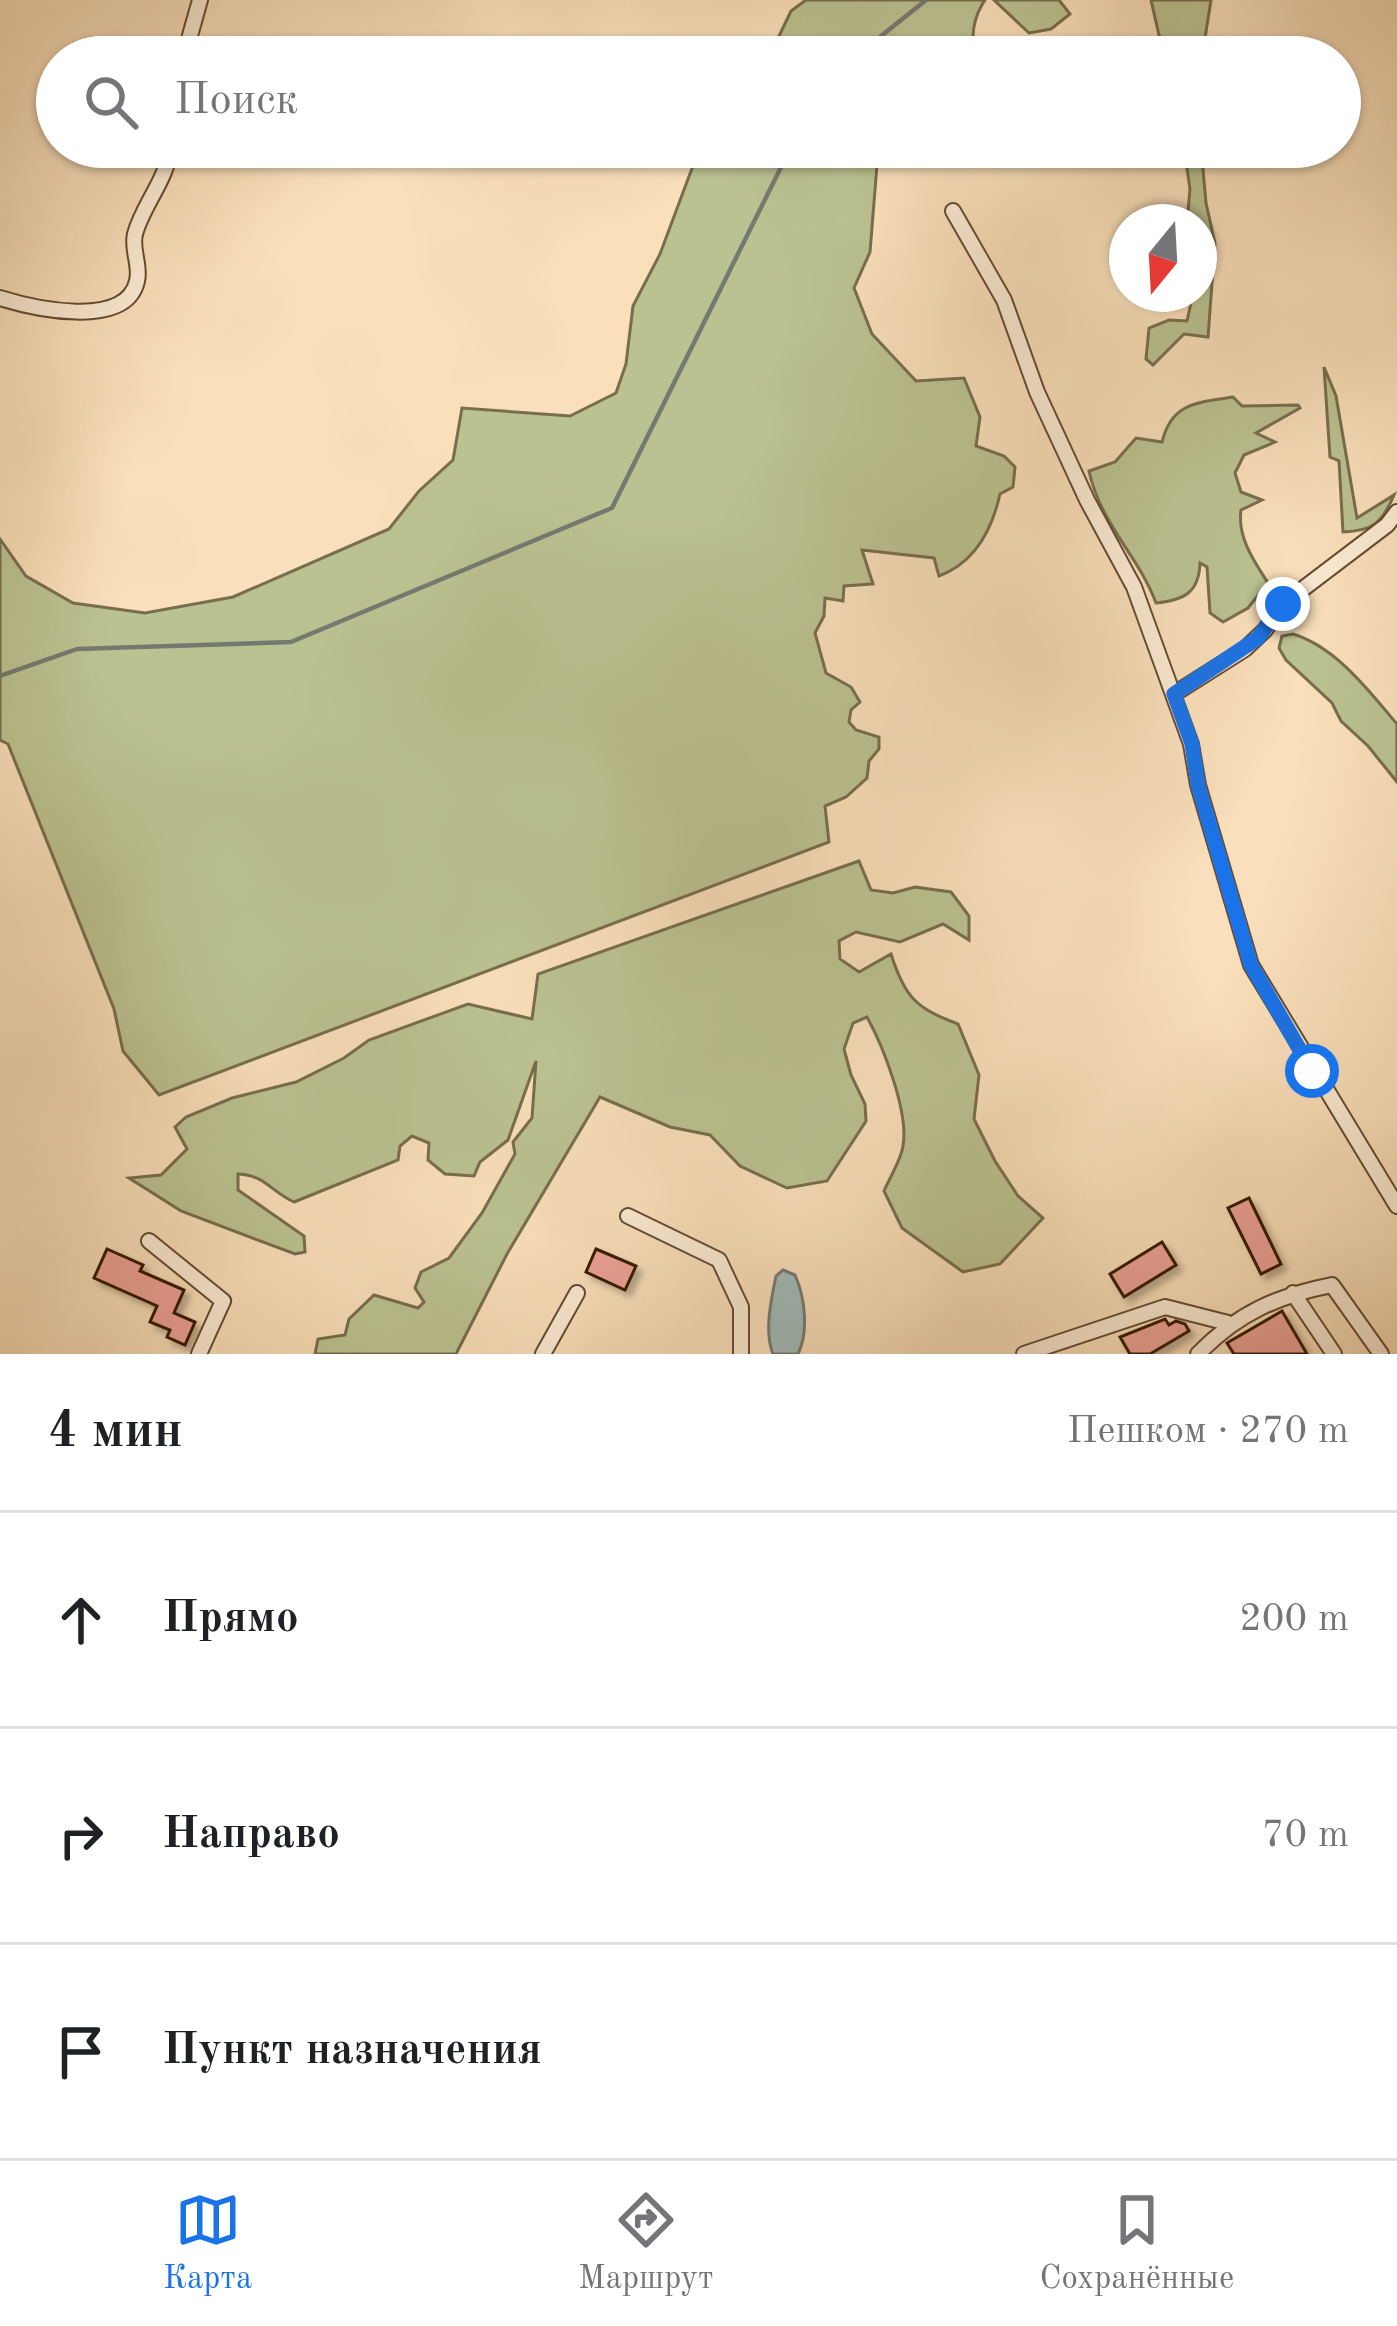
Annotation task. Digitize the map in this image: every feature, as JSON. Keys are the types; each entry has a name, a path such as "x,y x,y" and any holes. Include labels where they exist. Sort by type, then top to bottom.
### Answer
{"street":[{"path":"190,36 200,0"},
{"path":"0,298 56,313 122,302 139,277 135,232 166,168"},
{"path":"953,212 1004,300 1037,392 1134,587 1192,744 1198,785 1251,965 1397,1206"},
{"path":"1174,694 1258,638 1283,604 1387,525 1397,512"},
{"path":"628,1216 718,1260 741,1307 741,1354"},
{"path":"149,1241 223,1301 199,1354"},
{"path":"1198,1354 1228,1323 1293,1293 1332,1285 1381,1354"},
{"path":"543,1354 577,1293"},
{"path":"1293,1293 1334,1354"},
{"path":"1024,1354 1165,1307 1228,1323"}],"green space":[{"path":"806,0 985,0 973,36 779,36 791,11"},
{"path":"994,0 1059,0 1070,14 1051,29 1029,33"},
{"path":"1151,0 1211,0 1205,36 1159,36"},
{"path":"692,168 877,168 870,252 854,288 872,334 916,381 964,378 980,417 976,446 1004,456 1015,467 1013,487 1000,494 986,532 962,563 939,576 934,558 862,550 873,584 844,586 843,601 825,598 824,616 815,633 826,673 851,687 860,702 851,710 849,722 856,730 879,737 867,778 846,797 825,806 829,842 159,1095 123,1051 114,1009 8,744 0,740 0,539 26,576 73,603 145,613 233,597 389,529 419,491 453,460 462,408 570,416 616,393 626,364 633,306 660,254"},
{"path":"1187,168 1203,168 1206,204 1189,204"},
{"path":"1189,312 1210,312 1208,337 1184,334 1153,365 1146,359 1149,328 1169,320 1187,321"},
{"path":"1324,367 1336,396 1357,518 1394,495 1380,519 1362,530 1343,532 1339,461 1330,457"},
{"path":"1233,397 1242,406 1300,408 1256,433 1275,442 1244,455 1235,473 1241,492 1262,500 1241,510 1240,520 1248,548 1268,583 1248,608 1223,622 1210,613 1207,567 1200,563 1197,581 1188,593 1156,603 1102,508 1089,471 1115,462 1136,438 1162,442 1172,419 1188,407"},
{"path":"1293,634 1337,659 1397,724 1397,782 1341,721 1332,703 1286,660 1279,648 1282,636"},
{"path":"859,861 871,890 893,893 915,887 951,892 969,916 969,940 943,924 900,942 856,932 839,941 840,959 859,972 891,954 914,1000 958,1024 979,1075 974,1119 1018,1196 1043,1218 1000,1264 963,1272 902,1228 884,1191 902,1151 902,1116 887,1062 867,1017 853,1023 844,1049 865,1104 866,1121 827,1181 787,1188 740,1166 710,1135 670,1127 600,1097 507,1254 456,1354 315,1354 318,1339 345,1335 349,1319 374,1295 418,1308 424,1302 415,1288 421,1272 449,1258 482,1213 515,1154 513,1142 532,1118 536,1061 508,1140 480,1162 474,1176 445,1174 428,1160 429,1143 412,1136 400,1146 398,1160 294,1202 261,1180 238,1174 238,1190 304,1236 305,1252 295,1254 181,1211 129,1178 161,1175 187,1149 175,1127 186,1117 232,1098 296,1082 369,1040 468,1004 532,1019 538,974"}],"water":[{"path":"783,1270 795,1275 803,1304 804,1335 798,1354 773,1354 770,1345 772,1295 776,1276"}],"building":[{"path":"1249,1198 1281,1264 1261,1274 1228,1208"},
{"path":"1162,1242 1176,1265 1124,1297 1110,1274"},
{"path":"107,1249 143,1265 140,1271 184,1290 174,1313 195,1322 185,1345 167,1337 170,1330 150,1322 157,1306 94,1278"},
{"path":"596,1249 636,1266 625,1290 586,1272"},
{"path":"1282,1311 1307,1354 1234,1354 1227,1343"},
{"path":"1165,1319 1169,1325 1185,1324 1189,1331 1150,1354 1130,1354 1120,1337"}],"waterway":[{"path":"881,36 926,0"},
{"path":"0,676 77,649 291,642 612,508 781,168"}],"route":[{"path":"1283,604 1258,638 1174,694 1192,744 1198,785 1246,953 1312,1071"}]}
